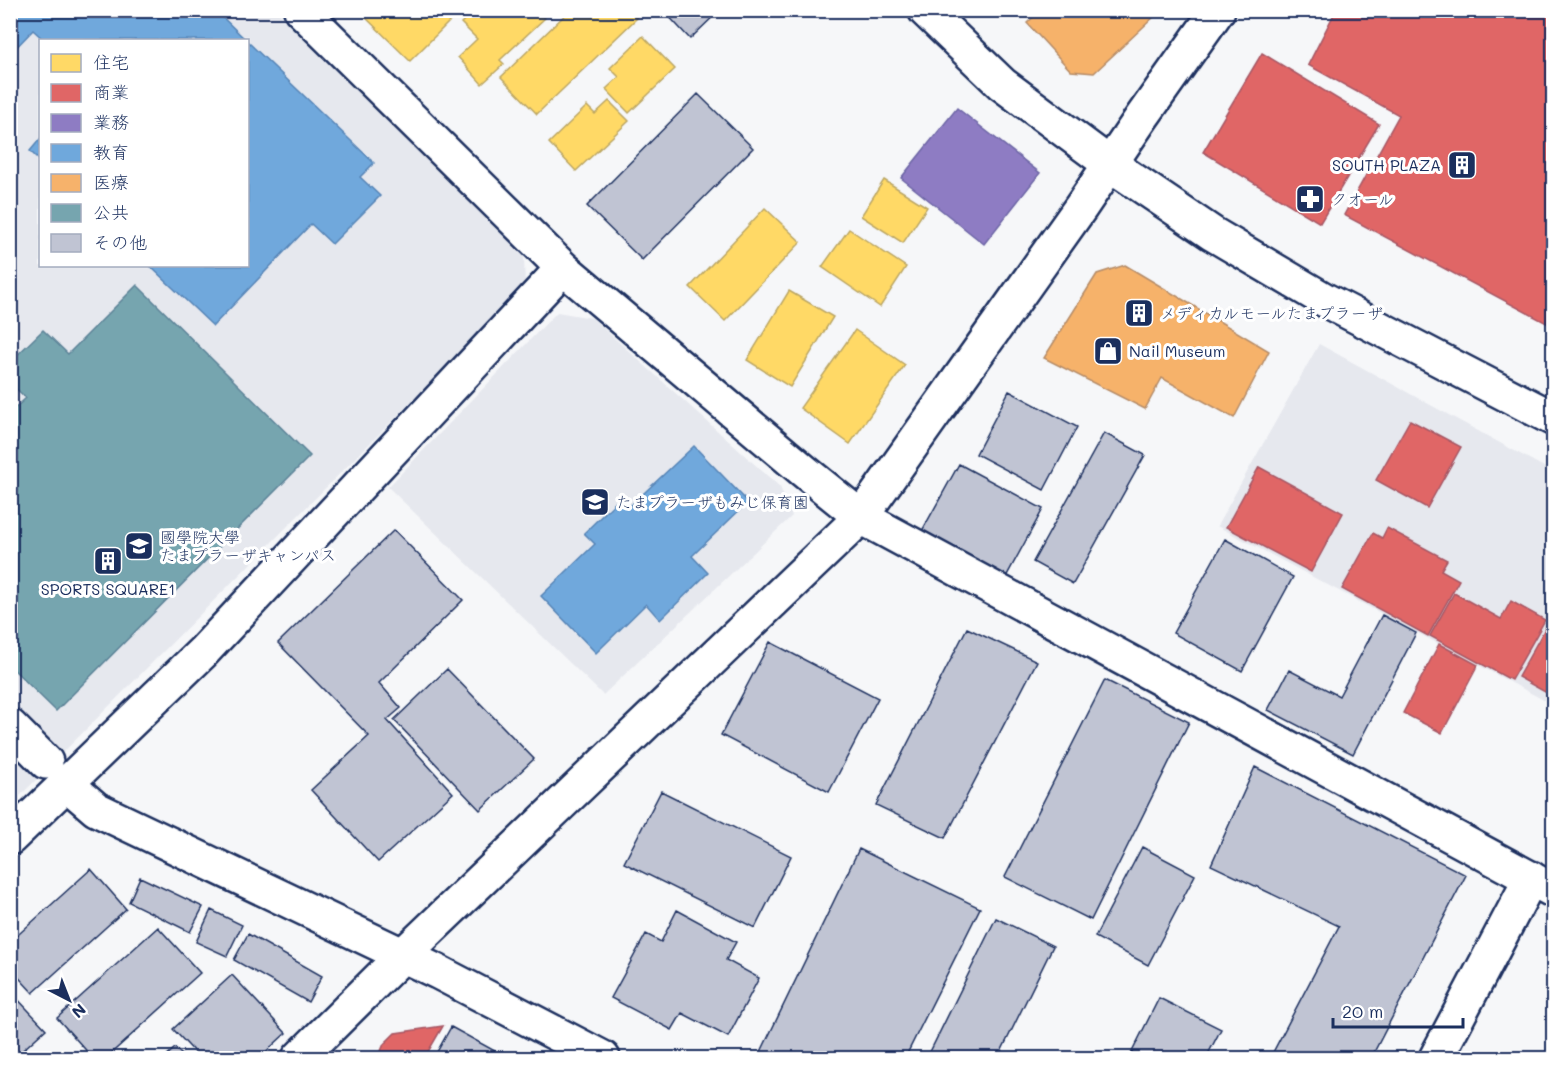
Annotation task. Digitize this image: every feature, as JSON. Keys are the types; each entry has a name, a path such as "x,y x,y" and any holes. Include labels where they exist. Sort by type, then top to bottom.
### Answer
{"street":[{"path":"301,10 562,268 861,517 1542,884 1436,1059"},
{"path":"924,10 1002,84 1111,165 1213,234 1325,300 1554,419"},
{"path":"299,1059 402,956 861,517 1218,10"},
{"path":"10,838 57,773 203,652 562,268"},
{"path":"10,726 96,809 438,972 603,1059"}],"shaded area":[{"name":"國學院大學 たまプラーザキャンパス","path":"11,11 277,11 524,256 525,287 11,805"},
{"name":"たまプラーザもみじ保育園","path":"557,312 592,318 780,487 792,516 603,695 388,487"},
{"path":"1319,344 1553,472 1553,705 1217,526"}],"building: 住宅":[{"path":"358,10 461,10 410,61"},
{"path":"475,10 537,10 545,18 500,60 504,64 482,84 458,57 477,39 461,23"},
{"path":"570,10 629,10 637,18 537,114 501,77"},
{"path":"643,36 675,69 629,113 606,89 619,77 610,68"},
{"path":"609,101 629,121 576,171 549,143 587,106 595,114"},
{"path":"884,180 927,207 903,243 861,216"},
{"path":"765,208 801,242 725,321 690,287"},
{"path":"849,229 906,267 880,307 822,267"},
{"path":"789,291 833,317 790,387 747,360"},
{"path":"855,330 905,365 850,444 800,408"}],"building: 商業":[{"name":"SOUTH PLAZA","path":"1336,10 1554,10 1554,327 1344,215 1399,115 1308,65"},
{"path":"1262,53 1379,124 1320,223 1203,152"},
{"path":"1410,420 1461,447 1427,508 1376,480"},
{"path":"1259,467 1343,513 1311,572 1226,527"},
{"path":"1387,528 1447,560 1441,570 1459,580 1428,636 1342,589 1373,533 1382,538"},
{"path":"1454,593 1501,619 1511,601 1545,620 1511,680 1430,636"},
{"path":"1552,616 1554,617 1554,697 1518,677"},
{"path":"1439,644 1478,665 1442,733 1403,713"},
{"path":"443,1026 425,1057 378,1058 384,1044 395,1033"}],"building: 業務":[{"path":"957,108 1040,173 984,244 901,178"}],"building: 教育":[{"path":"10,10 215,10 245,39 43,39 33,30 10,54"},
{"path":"249,43 374,163 360,177 380,196 332,244 311,224 213,326 151,267 249,267"},
{"path":"39,140 39,160 30,151"},
{"path":"694,446 748,502 692,556 708,573 660,620 646,604 596,653 541,596 595,544 584,533 619,499 628,508"}],"building: 医療":[{"path":"1041,10 1151,10 1155,16 1094,73 1071,71 1027,23"},
{"name":"メディカルモールたまプラーザ","path":"1125,265 1269,351 1234,418 1162,378 1145,409 1044,358 1097,274"}],"building: 公共":[{"name":"SPORTS SQUARE1","path":"137,285 310,456 56,711 10,666 10,413 26,398 10,383 10,362 43,330 68,354"}],"building: その他":[{"path":"663,10 720,10 690,39"},
{"path":"698,94 753,148 642,260 587,206"},
{"path":"1009,391 1077,427 1044,490 976,454"},
{"path":"1104,433 1145,455 1073,584 1033,562"},
{"path":"959,464 1043,509 1006,577 922,531"},
{"path":"394,530 463,600 379,683 401,708 387,720 453,793 378,862 311,790 369,736 278,643"},
{"path":"1225,539 1293,577 1242,671 1173,633"},
{"path":"1382,615 1416,633 1353,754 1268,710 1289,670 1339,696"},
{"path":"967,628 1037,661 945,838 876,805"},
{"path":"770,642 878,698 829,792 721,735"},
{"path":"447,669 534,759 480,810 394,720"},
{"path":"1105,680 1189,722 1091,920 1005,877"},
{"path":"1255,767 1466,875 1371,1058 1270,1058 1339,926 1211,865"},
{"path":"661,791 791,856 755,928 624,863"},
{"path":"1142,847 1195,875 1148,965 1095,937"},
{"path":"859,849 980,908 905,1058 758,1058"},
{"path":"91,869 126,909 33,993 10,968 10,942"},
{"path":"140,877 203,907 190,932 129,902"},
{"path":"211,910 242,925 227,956 196,942"},
{"path":"677,910 736,942 726,960 759,978 728,1037 682,1013 672,1030 611,998 646,934 661,942"},
{"path":"996,918 1053,946 998,1058 927,1058"},
{"path":"158,927 200,973 106,1058 93,1058 57,1018"},
{"path":"248,934 322,976 308,1002 234,960"},
{"path":"232,975 286,1033 259,1058 200,1058 173,1029"},
{"path":"10,991 46,1029 14,1058 10,1058"},
{"path":"1159,998 1221,1029 1206,1058 1129,1058"},
{"path":"451,1027 504,1056 503,1058 444,1058 445,1056 437,1052"},
{"path":"175,1048 185,1058 164,1058"}],"place":[{"name":"SOUTH PLAZA","path":"1462,165"},
{"name":"クオール","path":"1310,199"},
{"name":"メディカルモールたまプラーザ","path":"1139,313"},
{"name":"Nail Museum","path":"1108,351"},
{"name":"たまプラーザもみじ保育園","path":"595,502"},
{"name":"國學院大學 たまプラーザキャンパス","path":"139,546"},
{"name":"SPORTS SQUARE1","path":"108,561"}]}
